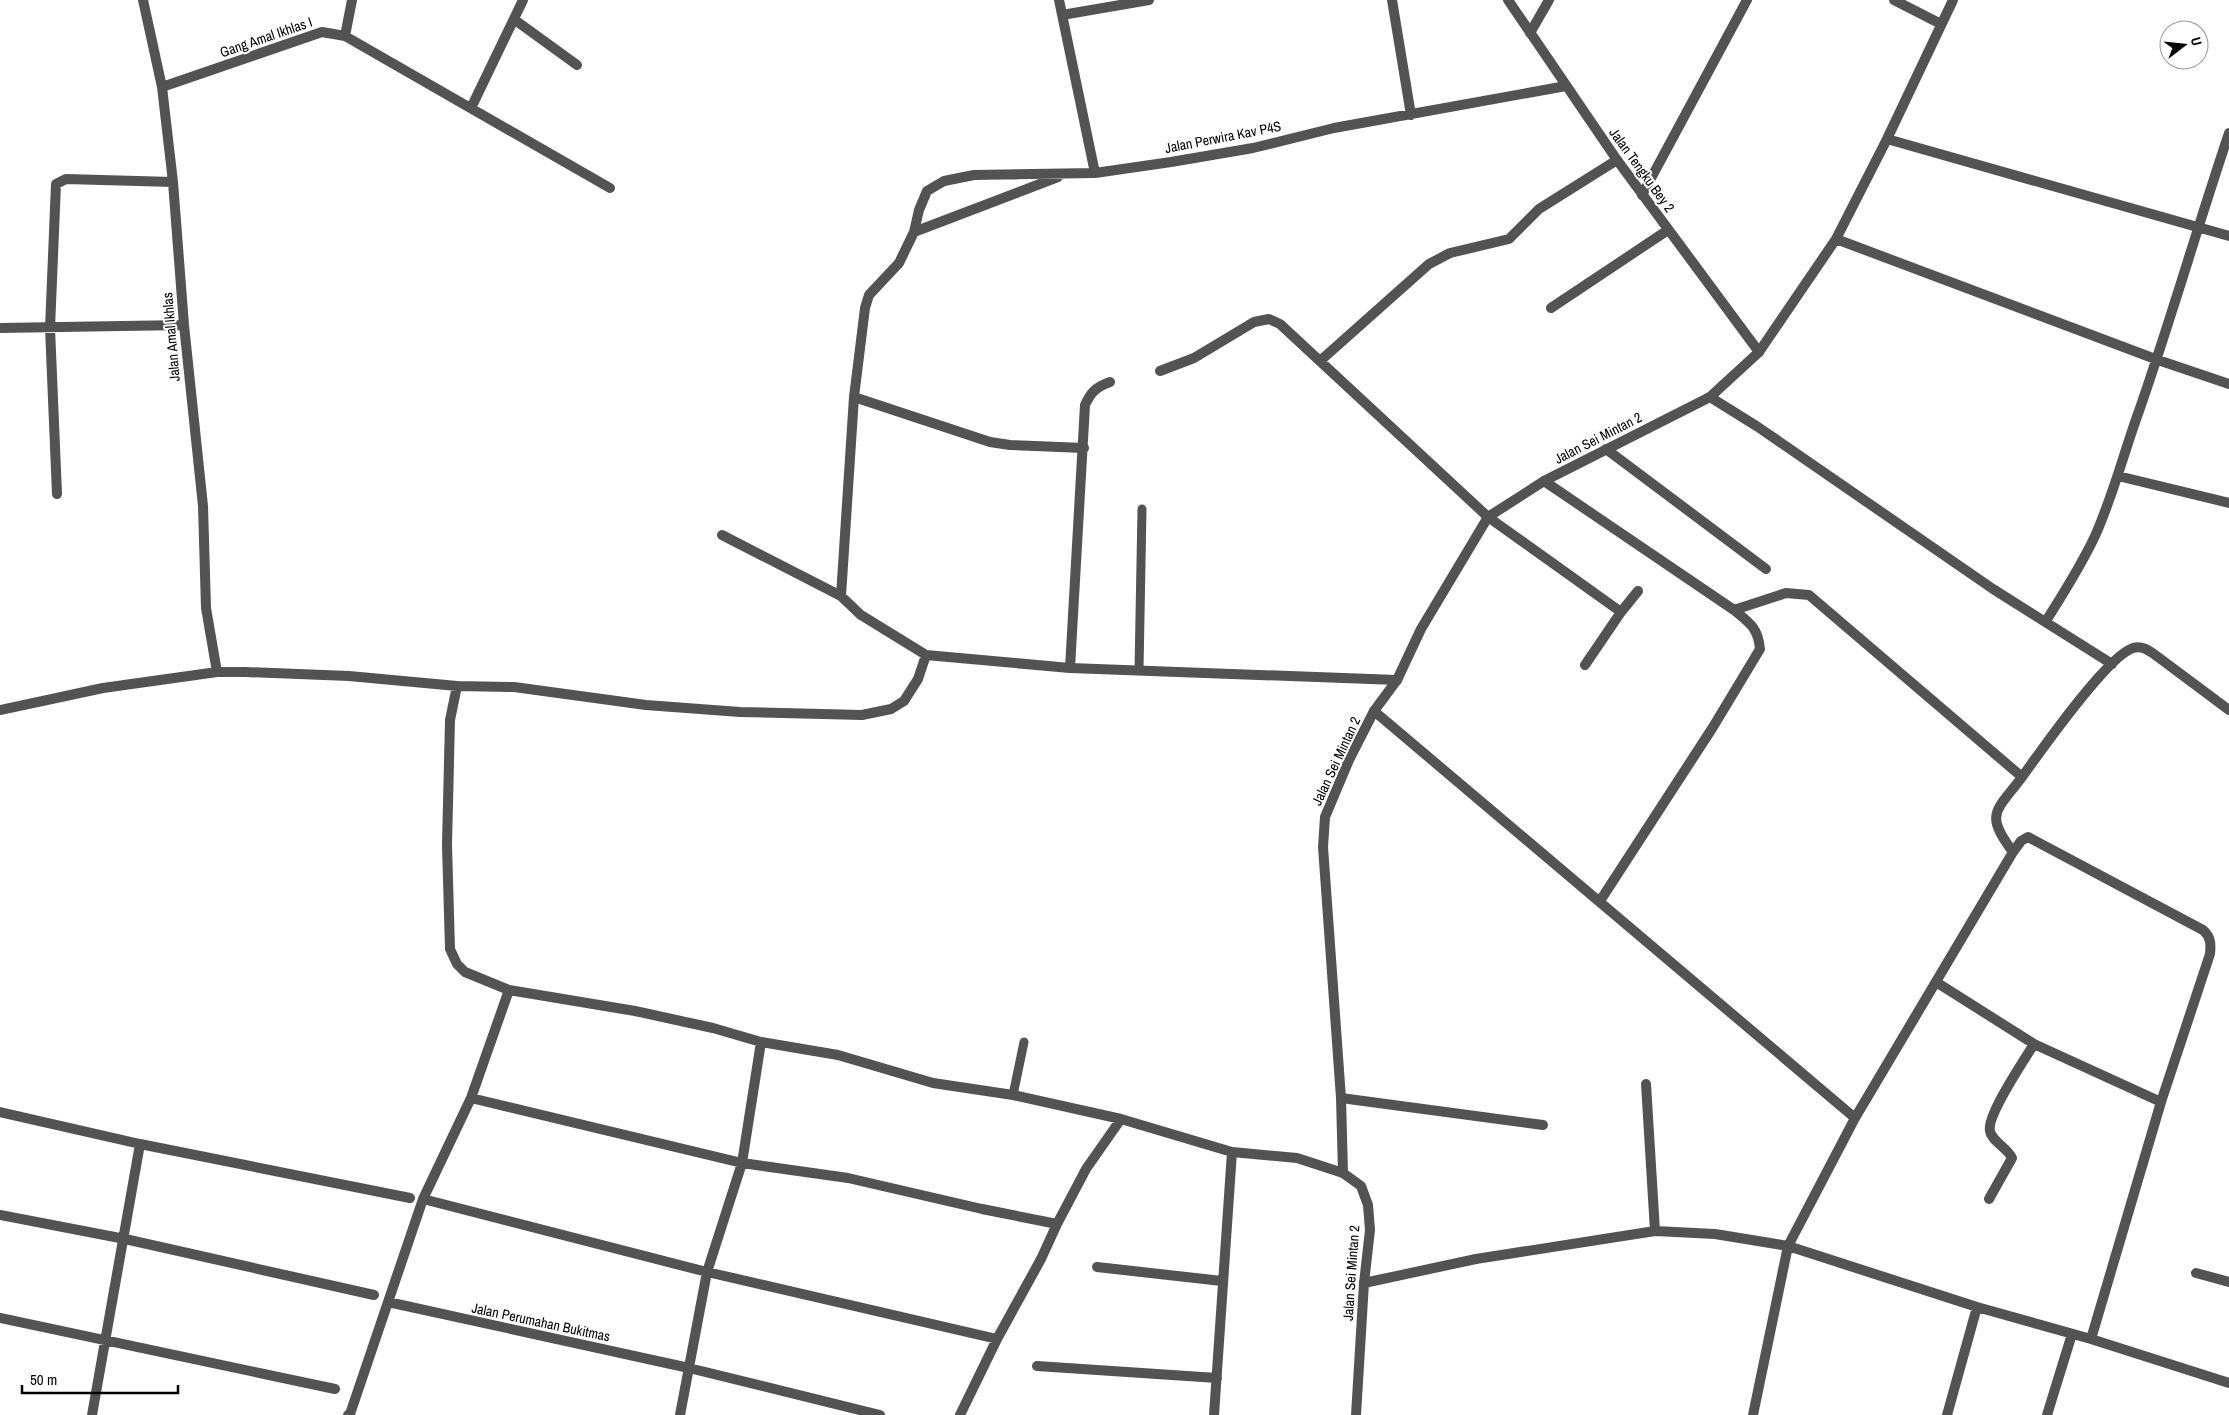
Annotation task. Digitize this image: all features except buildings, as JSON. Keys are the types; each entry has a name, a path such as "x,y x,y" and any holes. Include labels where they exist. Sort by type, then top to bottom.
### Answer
{"street":[{"name":"Jalan Amal Ikhlas","path":"143,0 162,87 173,182 184,325 202,506 206,608 217,672"},
{"path":"352,0 345,36 610,188"},
{"path":"471,108 523,0"},
{"path":"1059,0 1094,173"},
{"path":"1062,15 1149,0"},
{"path":"1392,0 1411,115"},
{"name":"Jalan Tengku Bey 2","path":"1508,0 1642,195 1760,352"},
{"path":"1530,33 1550,0"},
{"path":"1642,195 1747,0"},
{"path":"1894,0 1941,24"},
{"name":"Jalan Sei Mintan 2","path":"1356,1415 1364,1283 1370,1230 1368,1206 1361,1186 1343,1173 1341,1098 1323,847 1325,817 1349,760 1374,711 1397,680 1421,629 1488,517 1544,481 1710,397 1760,352 1836,239 1887,139 1953,0"},
{"path":"515,20 577,64"},
{"name":"Gang Amal Ikhlas I","path":"162,87 322,32 345,36"},
{"name":"Jalan Perwira Kav P4S","path":"841,596 854,397 865,308 869,295 899,263 914,232 919,210 927,191 944,181 974,175 1094,173 1253,148 1334,128 1566,86"},
{"path":"2046,621 2078,570 2095,535 2118,476 2158,360 2198,226 2229,133"},
{"path":"1887,139 2229,236"},
{"path":"1320,361 1429,264 1450,253 1510,239 1539,209 1617,160"},
{"path":"914,232 1065,174"},
{"path":"57,494 50,328 56,184 66,179 173,182"},
{"path":"1551,308 1668,230"},
{"path":"1836,239 2158,360 2229,384"},
{"path":"1160,370 1194,358 1254,322 1269,319 1280,324 1488,517 1621,612"},
{"path":"0,328 184,325"},
{"path":"1070,668 1085,405 1098,386 1110,382"},
{"path":"854,397 990,442 1010,445 1084,448"},
{"path":"1710,397 1758,427 1993,589 2112,664"},
{"path":"1606,450 1766,569"},
{"path":"2118,476 2229,503"},
{"path":"1544,481 1734,610 1750,624 1758,635 1760,650 1713,727 1600,901"},
{"path":"722,535 841,596 861,615 926,654 1070,668 1397,680"},
{"path":"1585,665 1621,612 1638,591"},
{"path":"1734,610 1786,593 1809,595 2022,776"},
{"path":"2013,852 1995,827 1998,809 2076,704 2122,655 2134,648 2146,648 2229,710"},
{"path":"0,710 103,688 217,672 349,676 457,686 514,687 646,705 740,712 862,714 891,709 904,701 918,679 926,654"},
{"path":"457,686 450,720 447,846 450,948 457,964 465,972 509,990 635,1011 713,1028 761,1042 838,1055 933,1083 1013,1095 1121,1119 1232,1152 1297,1158 1343,1173"},
{"path":"1374,711 1855,1118"},
{"path":"1753,1415 1788,1246 1855,1118 2013,852 2021,841 2028,837 2034,838 2208,934 2211,943 2210,954 2161,1102 2091,1339"},
{"path":"1936,982 2034,1044 2161,1102"},
{"path":"353,1415 388,1302 423,1199 471,1098 509,990"},
{"path":"680,1415 707,1272 742,1163 761,1042"},
{"path":"1989,1199 2012,1158 1991,1136 1989,1125 2011,1081 2034,1044"},
{"path":"1646,1084 1655,1231"},
{"path":"471,1098 742,1163 848,1178 982,1210 1056,1224"},
{"path":"1341,1098 1543,1125"},
{"path":"0,1112 140,1144 410,1198"},
{"path":"960,1415 997,1339 1041,1259 1056,1224 1086,1169 1121,1119"},
{"path":"92,1415 125,1239 140,1144"},
{"path":"1214,1415 1232,1152"},
{"path":"423,1199 707,1272 997,1339"},
{"path":"0,1215 125,1239 374,1295"},
{"path":"1364,1283 1476,1259 1655,1231 1715,1234 1788,1246 1977,1307 2091,1339 2229,1383"},
{"path":"1098,1266 1222,1281"},
{"path":"2196,1273 2229,1282"},
{"name":"Jalan Perumahan Bukitmas","path":"388,1302 689,1368 880,1415"},
{"path":"1947,1415 1977,1307"},
{"path":"0,1318 334,1389"},
{"path":"2047,1415 2072,1334"},
{"path":"1037,1366 1217,1378"}],"lane":[{"path":"1139,670 1142,509"},
{"path":"1013,1095 1024,1042"}]}
